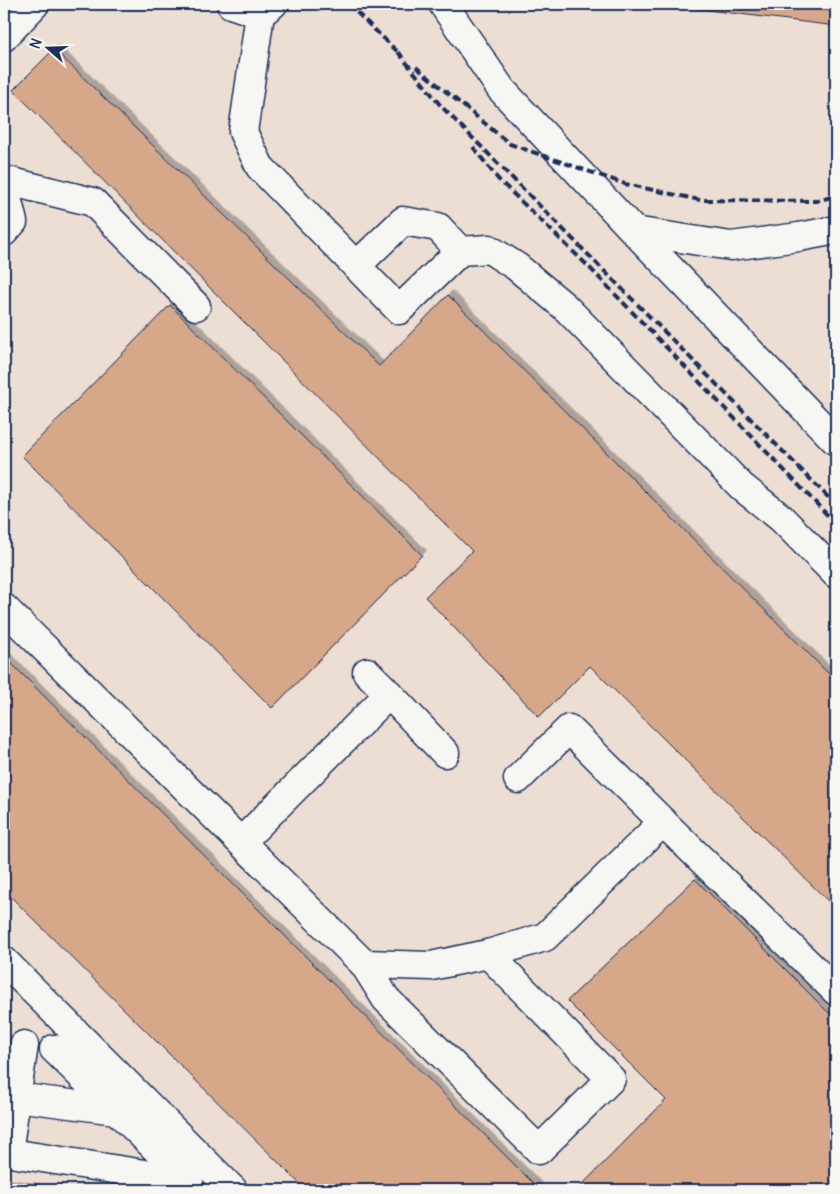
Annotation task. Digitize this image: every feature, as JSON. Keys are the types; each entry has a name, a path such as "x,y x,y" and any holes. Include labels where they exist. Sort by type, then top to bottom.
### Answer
{"street":[{"path":"4,37 34,4"},
{"path":"231,4 267,9 244,132 260,167 399,310 460,251 489,249 517,267 565,307 742,486 781,518 836,574"},
{"path":"443,4 501,89 634,231 836,440"},
{"path":"4,180 93,202 196,306"},
{"path":"4,185 14,222 4,232"},
{"path":"356,266 403,221 438,227 460,251"},
{"path":"634,231 731,246 836,230"},
{"path":"4,608 364,964 386,999 539,1150 611,1078 488,954"},
{"path":"367,672 445,753"},
{"path":"241,842 389,694"},
{"path":"518,780 569,729 836,991"},
{"path":"364,964 431,966 488,954 544,937 663,822"},
{"path":"4,961 233,1190"},
{"path":"96,1054 14,1044 16,1097 6,1152 194,1185"},
{"path":"54,1049 194,1185"},
{"path":"16,1097 116,1110"}],"shaded area":[{"path":"4,4 836,4 836,1190 4,1190"}],"building":[{"path":"659,4 836,4 836,26"},
{"path":"54,49 379,366 448,295 836,681 836,909 590,666 539,717 425,597 472,551 13,90"},
{"path":"170,305 422,555 272,708 22,456"},
{"path":"4,656 540,1190 306,1190 4,890"},
{"path":"695,879 836,1020 836,1190 577,1190 666,1100 567,1001"},
{"path":"4,1184 47,1190 4,1190"}],"railway":[{"path":"348,4 402,56"},
{"path":"398,52 441,106 836,505"},
{"path":"416,67 510,144 625,184 700,200 816,201 836,196"},
{"path":"473,147 498,179 588,266 836,524"}]}
